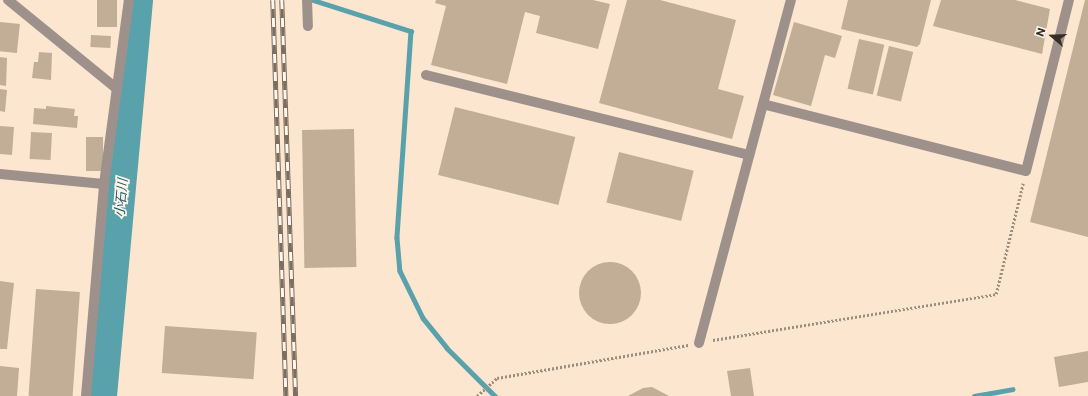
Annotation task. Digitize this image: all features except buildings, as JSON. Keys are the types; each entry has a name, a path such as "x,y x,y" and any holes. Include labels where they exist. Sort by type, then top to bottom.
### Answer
{"street":[{"path":"8,0 116,88"},
{"path":"86,396 104,184 129,0"},
{"path":"307,0 308,26"},
{"path":"699,343 791,0"},
{"path":"763,104 1026,171 1069,0"},
{"path":"426,75 749,156"},
{"path":"0,174 104,184"}],"path":[{"path":"477,396 497,378 996,294 1026,171"}],"waterway":[{"name":"小石川","path":"103,396 139,0"},
{"path":"313,0 411,31 397,238 400,271 423,318 447,348 495,396"},
{"path":"974,396 1012,389"}],"railway":[{"path":"273,0 286,396"},
{"path":"282,0 296,396"}]}
